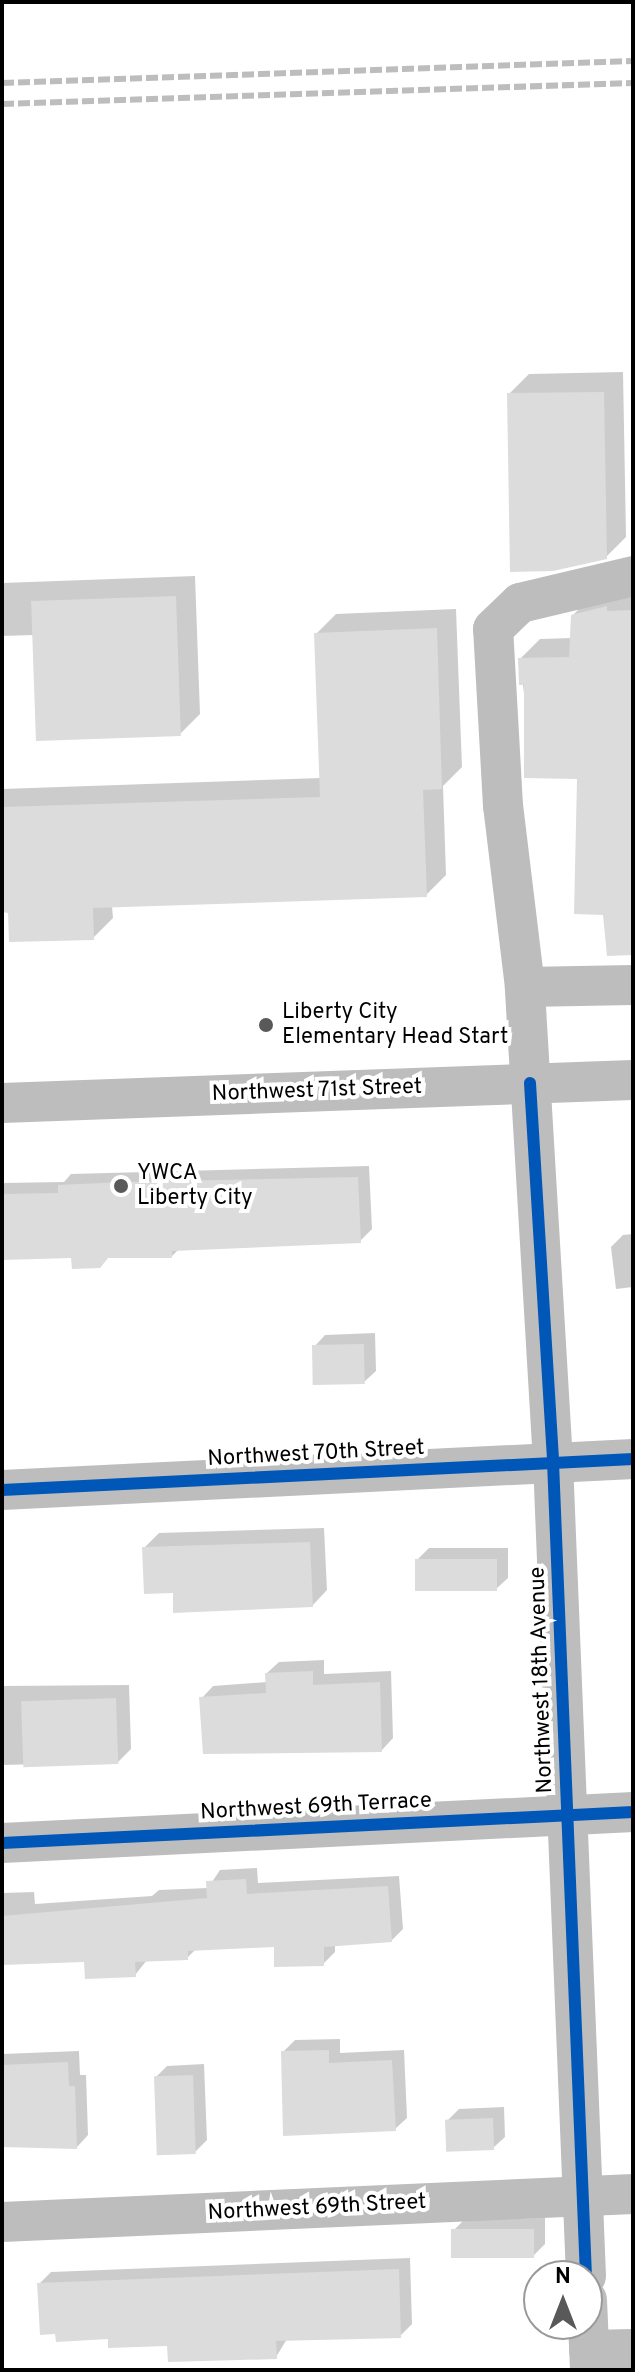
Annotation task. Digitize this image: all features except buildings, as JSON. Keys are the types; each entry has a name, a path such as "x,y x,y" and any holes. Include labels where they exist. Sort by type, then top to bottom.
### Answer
{"street":[{"name":"Northwest 18th Avenue","path":"585,2260 553,1462 525,987 503,806 493,629 520,603 633,576"},
{"path":"525,987 633,985"},
{"name":"Northwest 71st Street","path":"2,1103 633,1080"},
{"name":"Northwest 70th Street","path":"2,1490 633,1459"},
{"name":"Northwest 69th Terrace","path":"2,1843 633,1812"},
{"name":"Northwest 69th Street","path":"2,2222 633,2194"},
{"path":"588,2340 589,2360 633,2349"}],"railway":[{"path":"2,83 633,61"},
{"path":"2,104 633,83"}],"cycle path":[{"path":"530,1083 553,1462 585,2260"},
{"path":"2,1490 633,1459"},
{"path":"2,1843 633,1812"}],"place":[{"name":"Liberty City Elementary Head Start","path":"266,1025"},
{"name":"YWCA Liberty City","path":"121,1186"}]}
